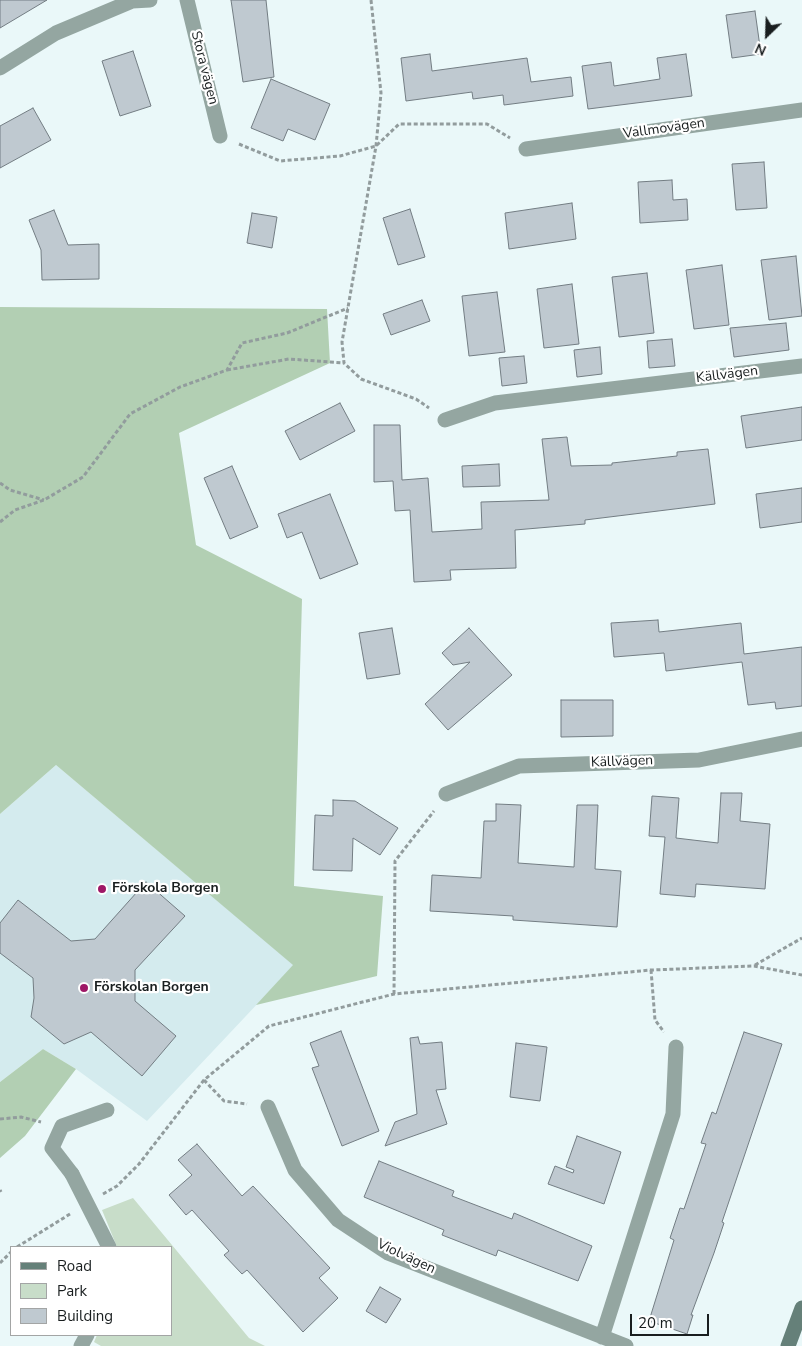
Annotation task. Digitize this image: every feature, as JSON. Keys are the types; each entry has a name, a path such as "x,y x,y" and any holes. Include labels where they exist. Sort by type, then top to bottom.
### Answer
{"street":[{"path":"0,68 56,32 132,1 150,0"},
{"name":"Stora vägen","path":"187,0 220,136"},
{"name":"Vallmovägen","path":"526,149 802,110"},
{"name":"Källvägen","path":"445,420 495,403 802,366"},
{"name":"Källvägen","path":"446,794 519,766 698,760 802,739"},
{"path":"602,1337 673,1114 676,1047"},
{"name":"Violvägen","path":"268,1107 295,1170 338,1220 388,1253 626,1346"},
{"path":"107,1110 62,1126 52,1148 72,1174 108,1246"},
{"path":"788,1346 802,1308"}],"path":[{"path":"371,0 381,93 376,146 342,342 344,363 361,380 416,398 445,420"},
{"path":"220,136 280,161 340,156 376,146 399,124 487,124 526,149"},
{"path":"227,370 242,343 287,333 348,308"},
{"path":"0,522 16,510 44,500 84,477 130,414 180,387 227,370 289,359 344,363"},
{"path":"0,483 10,490 44,500"},
{"path":"394,994 395,861 446,794"},
{"path":"754,966 802,938"},
{"path":"19,1246 117,1186 138,1164 204,1080 269,1026 394,994 651,970 754,966 802,975"},
{"path":"651,970 655,1020 676,1047"},
{"path":"204,1080 224,1101 268,1107"},
{"path":"0,1119 21,1117 62,1126"},
{"path":"0,1263 10,1253"}],"shaded area":[{"name":"Förskola Borgen","path":"56,765 294,965 147,1121 76,1069 43,1049 0,1082 0,814"}],"green space":[{"path":"0,307 327,309 330,363 179,433 196,545 302,599 294,886 383,896 377,976 256,1005 293,965 56,765 0,814"},
{"path":"43,1049 76,1069 25,1136 0,1158 0,1082"},
{"path":"133,1198 249,1338 265,1346 101,1346 94,1342 97,1336 172,1336 172,1246 117,1246 102,1210"}],"building":[{"path":"0,0 47,0 0,28"},
{"path":"231,0 266,0 274,77 243,82"},
{"path":"755,11 761,54 732,58 726,15"},
{"path":"133,51 151,106 120,116 102,61"},
{"path":"430,54 432,71 527,58 531,82 571,77 573,96 504,105 503,95 473,99 472,92 406,101 401,58"},
{"path":"686,54 692,96 588,109 582,66 611,62 614,86 660,79 657,58"},
{"path":"271,79 330,104 315,140 288,129 283,141 251,128"},
{"path":"33,108 51,140 0,168 0,126"},
{"path":"764,162 767,208 736,210 732,164"},
{"path":"672,180 673,200 687,199 688,220 640,223 638,182"},
{"path":"572,203 576,239 509,249 505,213"},
{"path":"410,209 425,257 398,265 383,218"},
{"path":"54,210 68,245 99,244 99,279 42,280 41,250 29,220"},
{"path":"252,213 277,217 272,248 247,243"},
{"path":"796,256 802,316 769,320 761,260"},
{"path":"722,265 729,325 694,329 686,270"},
{"path":"647,273 654,333 619,337 612,277"},
{"path":"572,284 579,344 544,348 537,289"},
{"path":"497,292 505,352 469,356 462,296"},
{"path":"422,300 430,321 391,335 383,314"},
{"path":"786,323 789,350 734,357 730,328"},
{"path":"672,339 675,366 649,368 647,341"},
{"path":"600,347 602,374 577,377 574,350"},
{"path":"524,356 527,383 502,386 499,358"},
{"path":"340,403 355,431 300,460 285,431"},
{"path":"802,407 802,440 746,448 741,416"},
{"path":"374,425 400,425 402,480 428,478 432,532 482,529 481,502 549,500 542,439 567,437 571,466 612,465 612,463 677,456 677,452 708,449 715,504 585,520 585,524 515,530 516,568 450,570 451,580 414,582 410,510 395,511 393,481 374,482"},
{"path":"499,464 500,486 463,487 462,466"},
{"path":"232,466 258,527 230,539 204,478"},
{"path":"802,488 802,522 760,528 756,494"},
{"path":"330,494 358,564 320,579 302,532 287,538 278,514"},
{"path":"658,620 659,632 741,623 744,654 802,647 802,706 776,709 775,702 748,705 742,662 666,671 664,653 614,657 611,623"},
{"path":"392,628 400,674 367,679 359,633"},
{"path":"469,628 512,675 448,730 425,704 470,662 453,665 442,653"},
{"path":"561,700 613,700 613,736 561,737"},
{"path":"721,793 742,793 740,821 770,824 765,889 696,884 695,897 660,894 665,837 649,836 652,796 679,798 676,838 718,843"},
{"path":"333,800 355,801 398,828 380,855 353,838 352,871 313,870 315,815 333,816"},
{"path":"496,804 521,805 518,863 574,867 577,805 598,805 595,869 621,871 617,927 513,920 513,916 430,911 432,875 481,878 484,821 496,821"},
{"name":"Förskolan Borgen","path":"146,882 185,916 135,970 135,1001 176,1036 142,1076 91,1032 64,1044 31,1017 34,998 33,978 0,953 0,923 18,900 71,941 95,939"},
{"path":"341,1031 379,1131 342,1146 312,1068 319,1066 310,1043"},
{"path":"744,1032 782,1044 722,1222 724,1223 714,1253 691,1315 693,1315 687,1334 649,1321 674,1240 670,1238 680,1208 684,1209 706,1144 701,1143 712,1112 716,1114"},
{"path":"418,1037 420,1044 442,1042 446,1089 436,1090 447,1124 385,1146 395,1122 417,1114 410,1038"},
{"path":"516,1043 547,1047 540,1101 510,1097"},
{"path":"577,1136 621,1152 604,1204 548,1184 555,1166 573,1173 574,1170 566,1167"},
{"path":"197,1144 242,1196 253,1186 330,1268 319,1278 338,1298 303,1332 247,1270 242,1274 224,1255 229,1251 192,1210 186,1215 169,1195 192,1175 178,1160"},
{"path":"379,1161 454,1191 452,1196 512,1219 514,1213 592,1246 578,1281 498,1250 496,1256 442,1235 444,1230 364,1197"},
{"path":"380,1287 401,1299 386,1323 366,1311"}],"place":[{"name":"Förskola Borgen","path":"102,889"},
{"name":"Förskolan Borgen","path":"84,988"}]}
